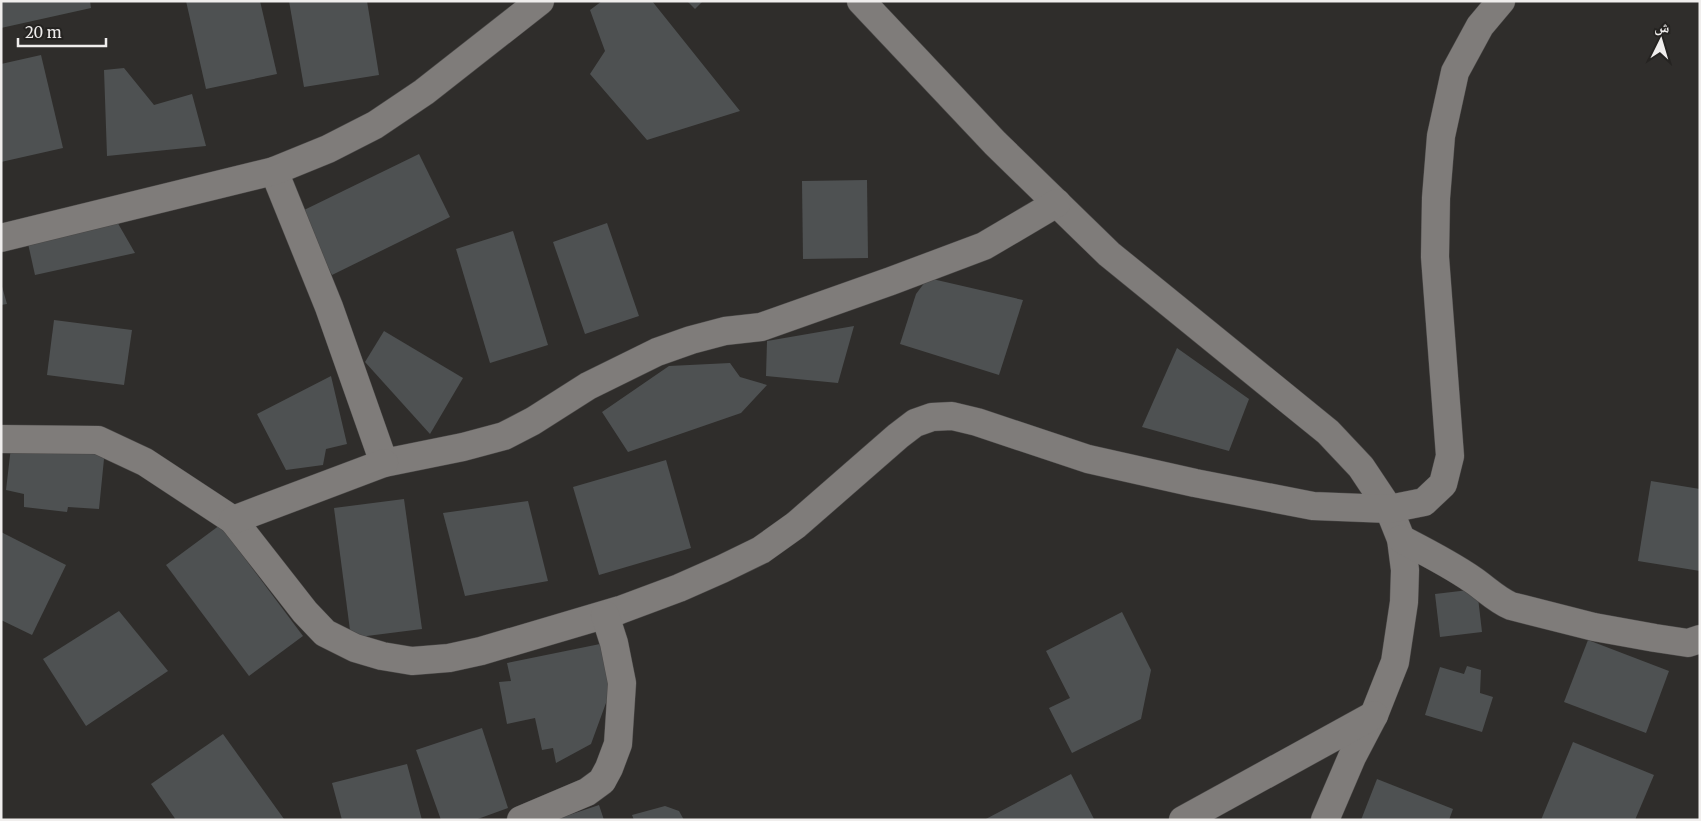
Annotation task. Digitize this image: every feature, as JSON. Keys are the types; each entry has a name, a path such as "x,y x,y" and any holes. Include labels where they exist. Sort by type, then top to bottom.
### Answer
{"street":[{"path":"1,238 274,171 328,149 375,124 424,92 540,1"},
{"path":"861,1 995,143 1109,254 1328,432 1361,467 1389,509 1401,539 1405,570 1403,610 1395,662 1374,715 1352,757 1325,820"},
{"path":"1,440 98,440 145,462 233,520 305,612 326,633 355,648 382,656 412,661 448,658 481,651 605,615 679,588 761,550 796,525 898,436 915,423 932,417 952,416 977,422 1088,460 1313,506 1389,509 1424,502 1443,484 1450,456 1435,257 1436,198 1441,136 1455,72 1480,26 1502,1"},
{"path":"274,171 329,306 384,463"},
{"path":"233,520 384,463 463,447 504,436 533,421 588,386 657,352 691,340 761,327 891,281 984,246 1057,203"},
{"path":"1401,539 1457,570 1502,602 1511,606 1594,627 1655,638 1688,643 1700,638"},
{"path":"521,820 587,792 602,781 609,768 618,744 622,683 614,643 605,615"},
{"path":"1183,820 1374,715"}],"building":[{"path":"1,1 90,1 91,8 1,28"},
{"path":"186,1 260,1 277,74 206,89"},
{"path":"289,1 367,1 379,75 304,87"},
{"path":"602,1 652,1 740,111 647,140 590,74 605,51 590,10"},
{"path":"687,1 703,1 695,9"},
{"path":"41,55 63,148 1,162 1,64"},
{"path":"124,68 154,105 192,94 206,146 107,156 104,70"},
{"path":"419,154 450,217 332,275 300,212"},
{"path":"867,180 868,258 803,259 802,181"},
{"path":"116,220 135,253 35,275 27,239"},
{"path":"607,223 639,316 585,334 553,242"},
{"path":"513,231 548,345 490,363 456,249"},
{"path":"928,278 1023,300 999,375 900,344 916,294"},
{"path":"1,283 7,304 1,305"},
{"path":"54,320 132,330 124,385 47,375"},
{"path":"854,326 838,383 766,376 767,341"},
{"path":"384,331 463,378 430,434 365,362"},
{"path":"1177,348 1249,399 1229,451 1142,427"},
{"path":"730,363 740,377 767,385 741,413 628,452 602,412 669,366"},
{"path":"331,376 347,444 326,449 323,465 286,470 257,414"},
{"path":"11,447 105,449 99,509 68,507 67,512 24,507 24,494 6,490"},
{"path":"666,460 691,548 599,575 573,487"},
{"path":"1651,481 1700,489 1700,571 1638,561"},
{"path":"404,499 422,629 351,638 334,508"},
{"path":"528,501 548,581 465,596 443,513"},
{"path":"220,525 303,636 249,676 166,565"},
{"path":"1,532 66,565 32,635 1,620"},
{"path":"1477,589 1482,632 1440,637 1435,594"},
{"path":"119,611 168,671 86,726 43,659"},
{"path":"1122,612 1151,670 1141,719 1072,753 1049,708 1070,698 1046,651"},
{"path":"1588,640 1669,671 1646,733 1564,702"},
{"path":"600,644 610,692 591,744 556,763 553,748 542,750 535,718 507,724 499,682 511,681 507,663"},
{"path":"1467,666 1481,670 1480,693 1493,697 1482,732 1425,715 1440,667 1464,674"},
{"path":"482,728 508,808 475,820 441,820 416,750"},
{"path":"223,734 283,820 176,820 151,784"},
{"path":"1573,742 1654,775 1635,820 1541,820"},
{"path":"407,764 422,820 342,820 332,783"},
{"path":"1071,774 1094,819 984,820"},
{"path":"1377,779 1453,809 1449,820 1361,820"},
{"path":"599,805 604,820 557,820 557,819"},
{"path":"665,806 679,811 684,820 634,820 632,815"}]}
